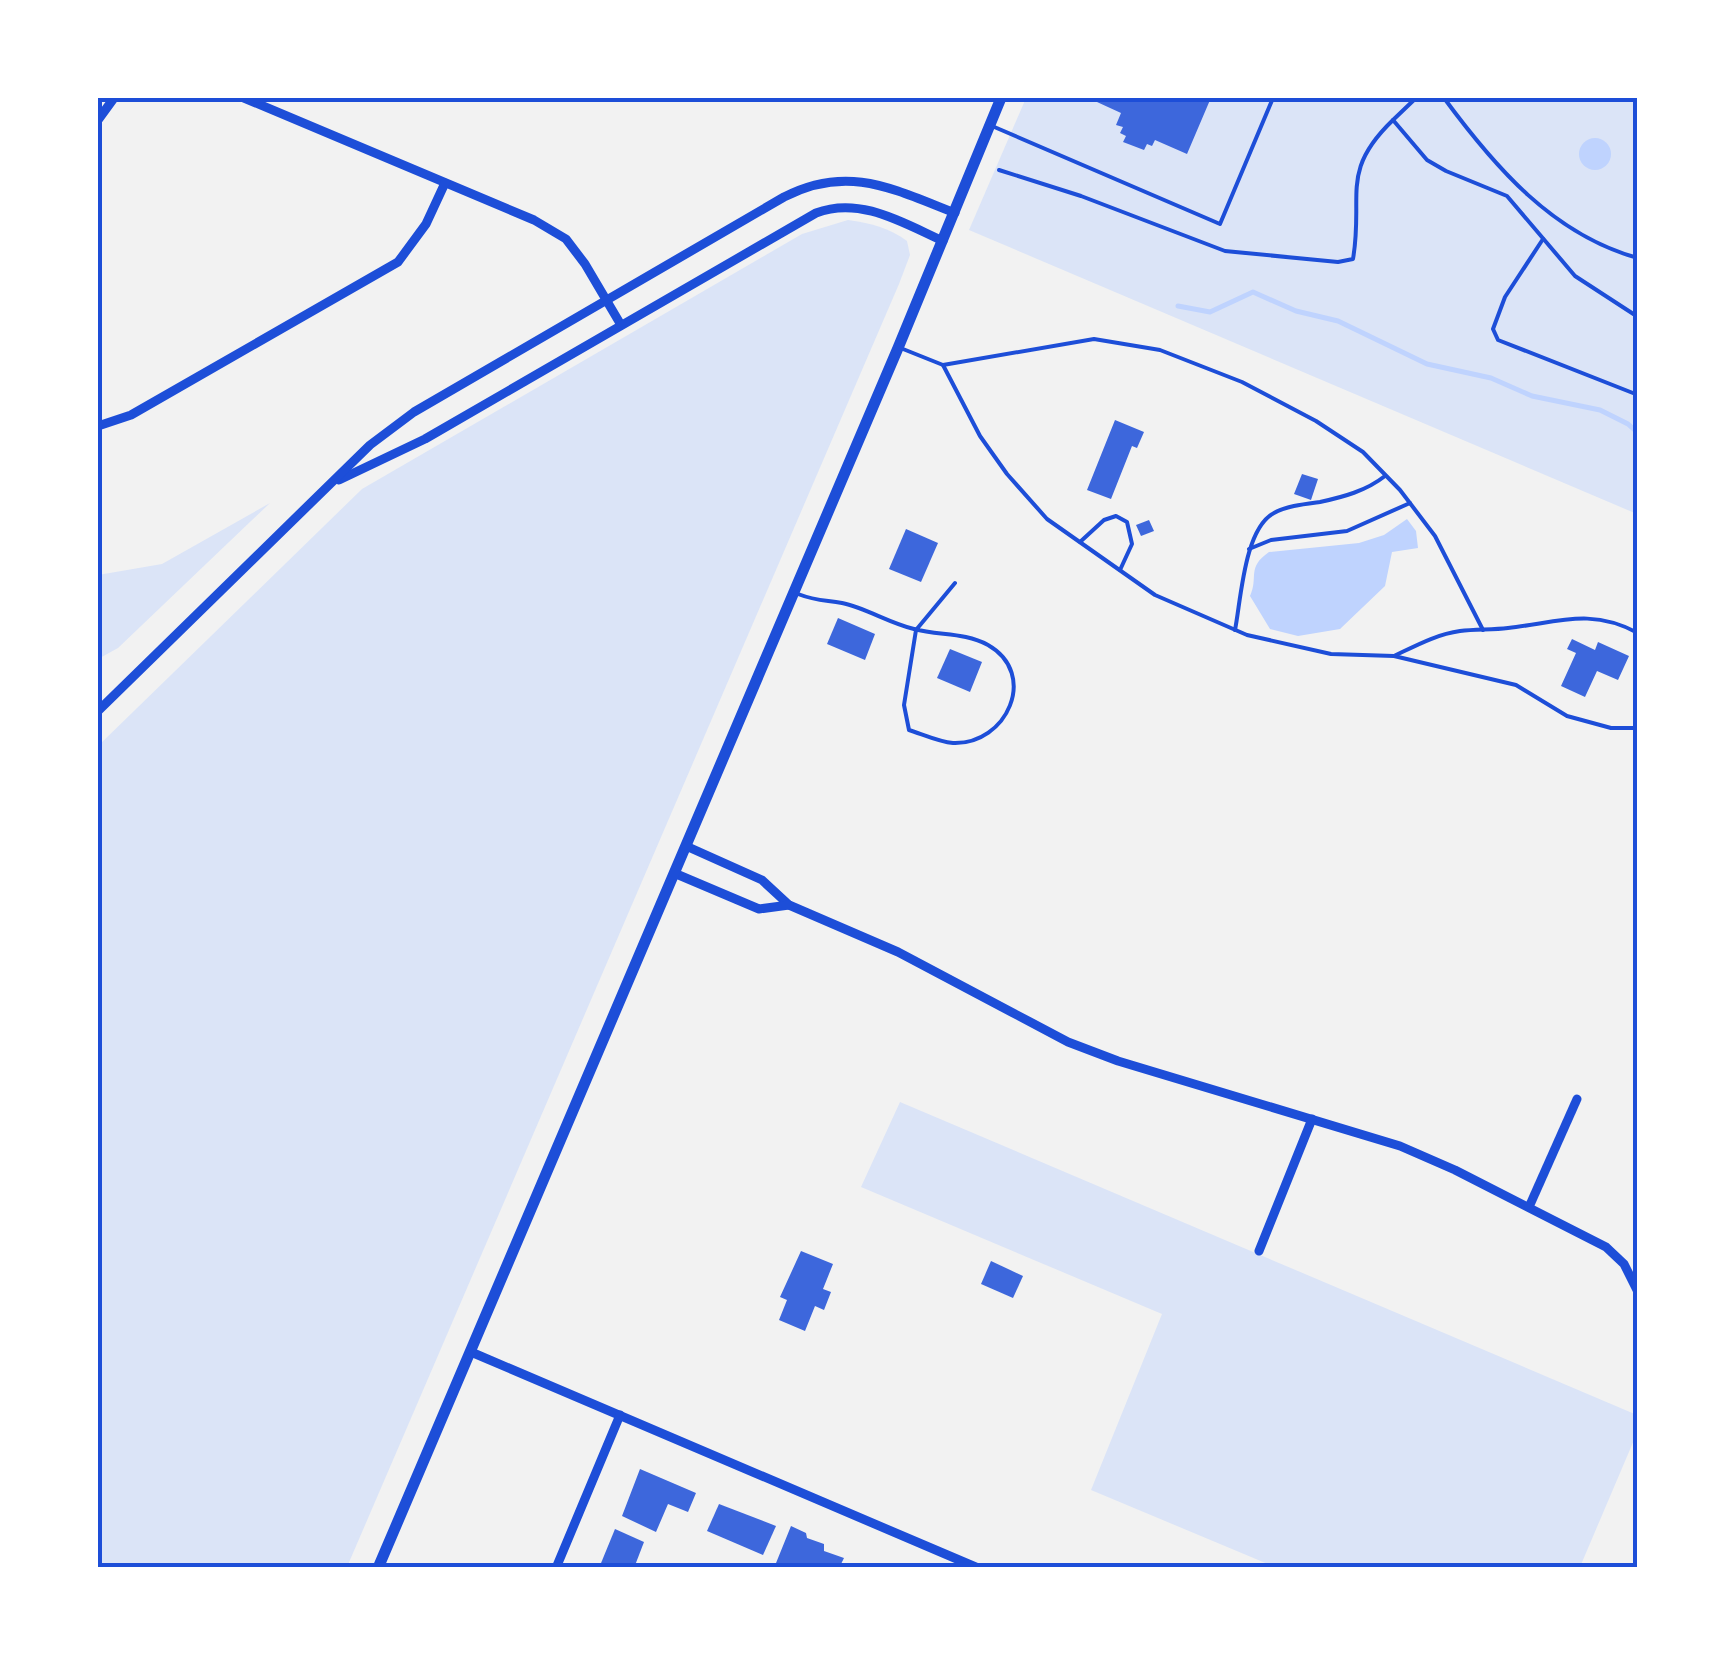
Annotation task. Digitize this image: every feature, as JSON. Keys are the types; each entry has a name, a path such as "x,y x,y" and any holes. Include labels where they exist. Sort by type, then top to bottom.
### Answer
{"main road":[{"path":"378,1568 1001,98"}],"street":[{"path":"98,120 114,98"},
{"path":"244,98 534,220 566,238 621,325"},
{"path":"98,711 370,445 414,412 784,196 813,183 864,181 893,188 954,214"},
{"path":"98,426 131,415 398,262 426,224 444,183"},
{"path":"337,481 425,439 799,220 829,208 870,210 943,241"},
{"path":"686,846 762,880 788,905 898,952 1086,1050 1410,1150 1613,1252 1638,1292"},
{"path":"674,873 752,908 788,905"},
{"path":"1529,1207 1578,1098"},
{"path":"1259,1251 1312,1118"},
{"path":"470,1352 978,1568"},
{"path":"556,1568 620,1416"}],"lane":[{"path":"990,125 1220,224 1273,98"},
{"path":"1444,98 1510,177 1556,221 1616,252 1638,258"},
{"path":"898,348 943,365 1094,339 1160,350 1242,382 1316,421 1363,452 1435,536 1483,630"},
{"path":"943,365 980,436 1007,474 1047,518 1154,595 1235,630 1331,654 1394,656 1516,686 1566,716 1611,728 1638,728"},
{"path":"1235,630 1250,549 1260,526 1272,513 1342,498 1371,487 1386,476"},
{"path":"1250,549 1271,540 1347,531 1410,503"},
{"path":"1080,542 1104,520 1116,516 1127,522 1132,544 1120,570"},
{"path":"793,592 819,602 842,603 916,630 973,638 992,647 1010,664 1016,688 1008,716 980,737 953,743 908,730 904,705 916,630 955,583"},
{"path":"1394,656 1443,635 1585,617 1623,625 1638,633"}],"path":[{"path":"999,170 1081,196 1225,251 1338,262 1353,259 1356,174 1367,149 1416,98"},
{"path":"1393,120 1427,160 1446,172 1506,196 1575,276 1638,317"},
{"path":"1542,238 1505,297 1493,329 1498,340 1638,394"}],"shaded area":[{"path":"1026,98 1637,98 1637,514 969,230"},
{"path":"848,220 894,233 907,241 910,255 347,1567 98,1567 98,746 362,489 802,234"},
{"path":"270,503 118,648 98,659 98,575 162,564"},
{"path":"900,1102 1637,1415 1637,1433 1580,1567 1275,1567 1091,1490 1162,1314 861,1187"}],"water":[{"path":"1595,138 1606,143 1611,154 1606,165 1595,170 1584,165 1579,154 1584,143"},
{"path":"1407,519 1416,531 1418,548 1392,552 1385,586 1340,629 1298,636 1270,629 1250,596 1255,568 1269,552 1359,543 1384,535"}],"building":[{"path":"1099,98 1210,100 1187,154 1155,140 1144,150 1123,142 1123,127 1116,125 1121,113 1097,102"},
{"path":"1115,420 1144,432 1137,448 1132,446 1111,499 1087,490"},
{"path":"1302,474 1318,479 1311,500 1294,494"},
{"path":"1149,520 1154,531 1141,536 1136,525"},
{"path":"906,529 938,543 921,582 889,569"},
{"path":"838,618 875,634 865,660 827,644"},
{"path":"1572,639 1595,650 1598,642 1629,656 1618,680 1597,671 1585,697 1561,686 1576,653 1567,649"},
{"path":"950,649 982,662 970,692 937,678"},
{"path":"801,1251 833,1264 823,1289 831,1292 824,1310 815,1306 805,1331 779,1320 787,1300 780,1297"},
{"path":"991,1261 1023,1276 1013,1298 981,1284"},
{"path":"640,1469 696,1493 688,1512 668,1504 656,1532 622,1516"},
{"path":"719,1504 776,1526 763,1555 707,1531"},
{"path":"791,1526 824,1544 824,1551 844,1558 839,1568 774,1568"},
{"path":"615,1529 644,1542 634,1568 599,1568"}],"waterway":[{"path":"1178,306 1210,312 1253,292 1296,311 1338,321 1427,364 1491,378 1532,396 1600,410 1638,433"}]}
